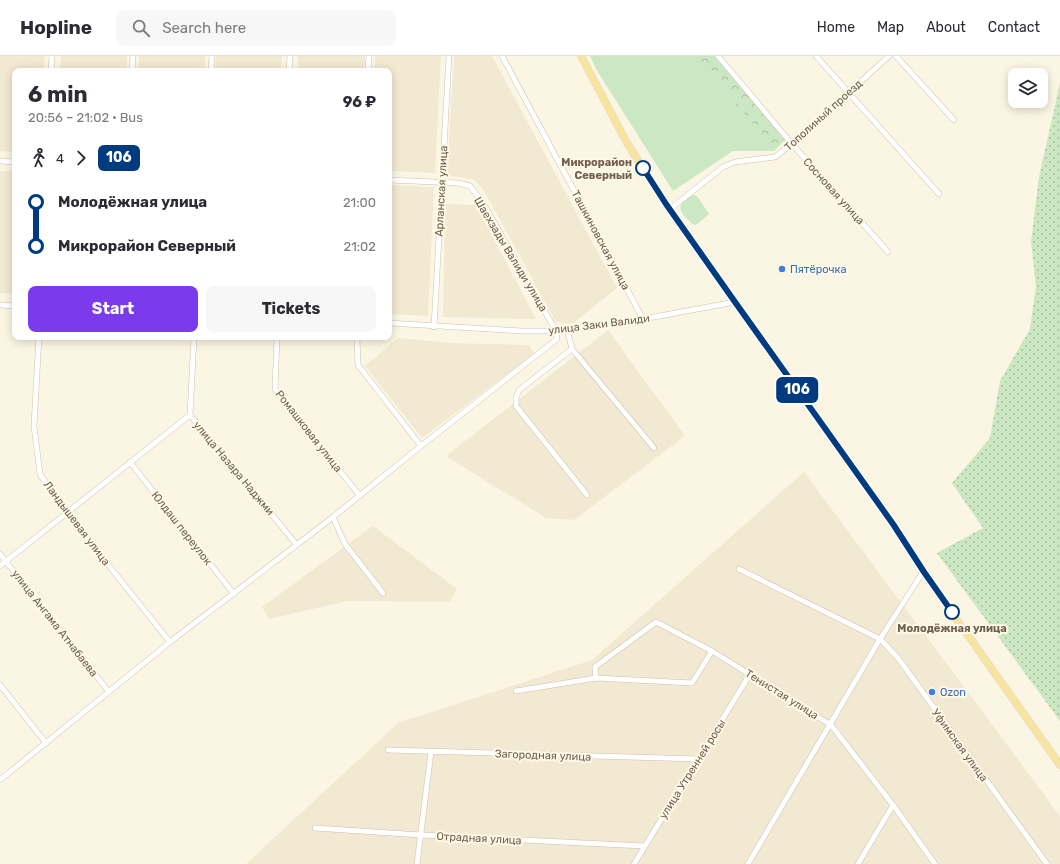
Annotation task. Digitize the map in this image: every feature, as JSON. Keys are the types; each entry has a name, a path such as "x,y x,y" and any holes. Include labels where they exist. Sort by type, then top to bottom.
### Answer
{"main road":[{"path":"581,56 627,143 670,209 893,524 924,572 1060,765"}],"street":[{"path":"51,68 52,56"},
{"path":"132,68 133,56"},
{"path":"211,68 212,56"},
{"path":"289,68 290,56"},
{"path":"368,68 369,56"},
{"name":"Арланская улица","path":"434,327 449,56"},
{"name":"Ташкиновская улица","path":"502,56 643,319"},
{"name":"Сосновая улица","path":"718,56 792,144 888,252"},
{"path":"816,56 939,194"},
{"name":"Тополиный проезд","path":"670,209 723,168 735,162 775,157 792,144 890,56"},
{"path":"896,56 954,120"},
{"path":"0,161 12,162"},
{"name":"Шаехзады Валиди улица","path":"392,180 458,183 470,186 483,203 556,331"},
{"name":"улица Заки Валиди","path":"392,323 434,327 556,331 643,319 735,302"},
{"path":"0,305 12,306"},
{"path":"567,329 572,349 654,448"},
{"path":"0,780 170,642 360,496 557,339 556,331"},
{"name":"Ландышевая улица","path":"39,340 34,426 40,474 66,512 170,642"},
{"name":"улица Назара Наджми","path":"194,340 190,415 296,544"},
{"name":"Ромашковая улица","path":"277,340 275,389 360,496"},
{"path":"357,340 358,365 421,446"},
{"path":"572,349 519,390 516,398 516,406 587,495"},
{"path":"0,566 66,512 190,415"},
{"name":"Юлдаш переулок","path":"130,462 234,594"},
{"path":"333,517 345,544 383,593"},
{"name":"улица Ангама Атнабаева","path":"0,554 109,692"},
{"name":"Уфимская улица","path":"739,569 880,639 898,658 1045,864"},
{"path":"748,864 831,725 880,639 924,572"},
{"name":"Тенистая улица","path":"596,678 595,667 656,622 712,651 831,725 893,805 935,864"},
{"path":"516,691 596,678 692,683 712,651"},
{"name":"улица Утренней росы","path":"634,864 750,674"},
{"path":"0,685 46,743"},
{"name":"Загородная улица","path":"388,750 698,759"},
{"path":"417,864 431,752"},
{"path":"858,864 893,805"},
{"name":"Отрадная улица","path":"315,828 644,846"}],"shaded area":[{"path":"0,56 45,56 44,68 12,68 12,152 0,151"},
{"path":"61,56 127,56 127,68 60,68"},
{"path":"139,56 205,56 205,68 138,68"},
{"path":"216,56 282,56 281,68 215,68"},
{"path":"298,56 365,56 364,68 298,68"},
{"path":"375,56 441,56 435,173 392,171 392,68 374,68"},
{"path":"454,56 492,56 617,288 572,324 556,322 484,191 475,180 447,175"},
{"path":"0,171 12,171 12,294 0,293"},
{"path":"392,185 434,187 428,316 392,314"},
{"path":"445,204 476,205 536,319 443,317"},
{"path":"608,330 685,436 574,520 546,518 446,456"},
{"path":"398,338 452,343 530,345 534,354 422,438 365,366"},
{"path":"804,472 1060,816 1060,864 246,864 398,723 592,660"},
{"path":"373,526 457,589 450,602 348,601 269,619 262,607"}],"green space":[{"path":"590,56 714,56 786,139 774,151 733,151 673,191 596,69"},
{"path":"694,56 713,56 784,139 774,148"},
{"path":"1060,83 1060,721 937,553 983,528 952,483 990,438 1000,381 1030,329 1036,286 1031,242 1039,177"},
{"path":"694,195 697,196 709,214 696,225 686,218 680,207 685,199"}],"bus line":[{"name":"106","path":"643,168 666,204 893,524 952,612"}],"place":[{"name":"Микрорайон Северный","path":"643,168"},
{"name":"Пятёрочка","path":"782,269"},
{"name":"Молодёжная улица","path":"952,612"},
{"name":"Ozon","path":"932,692"}]}
